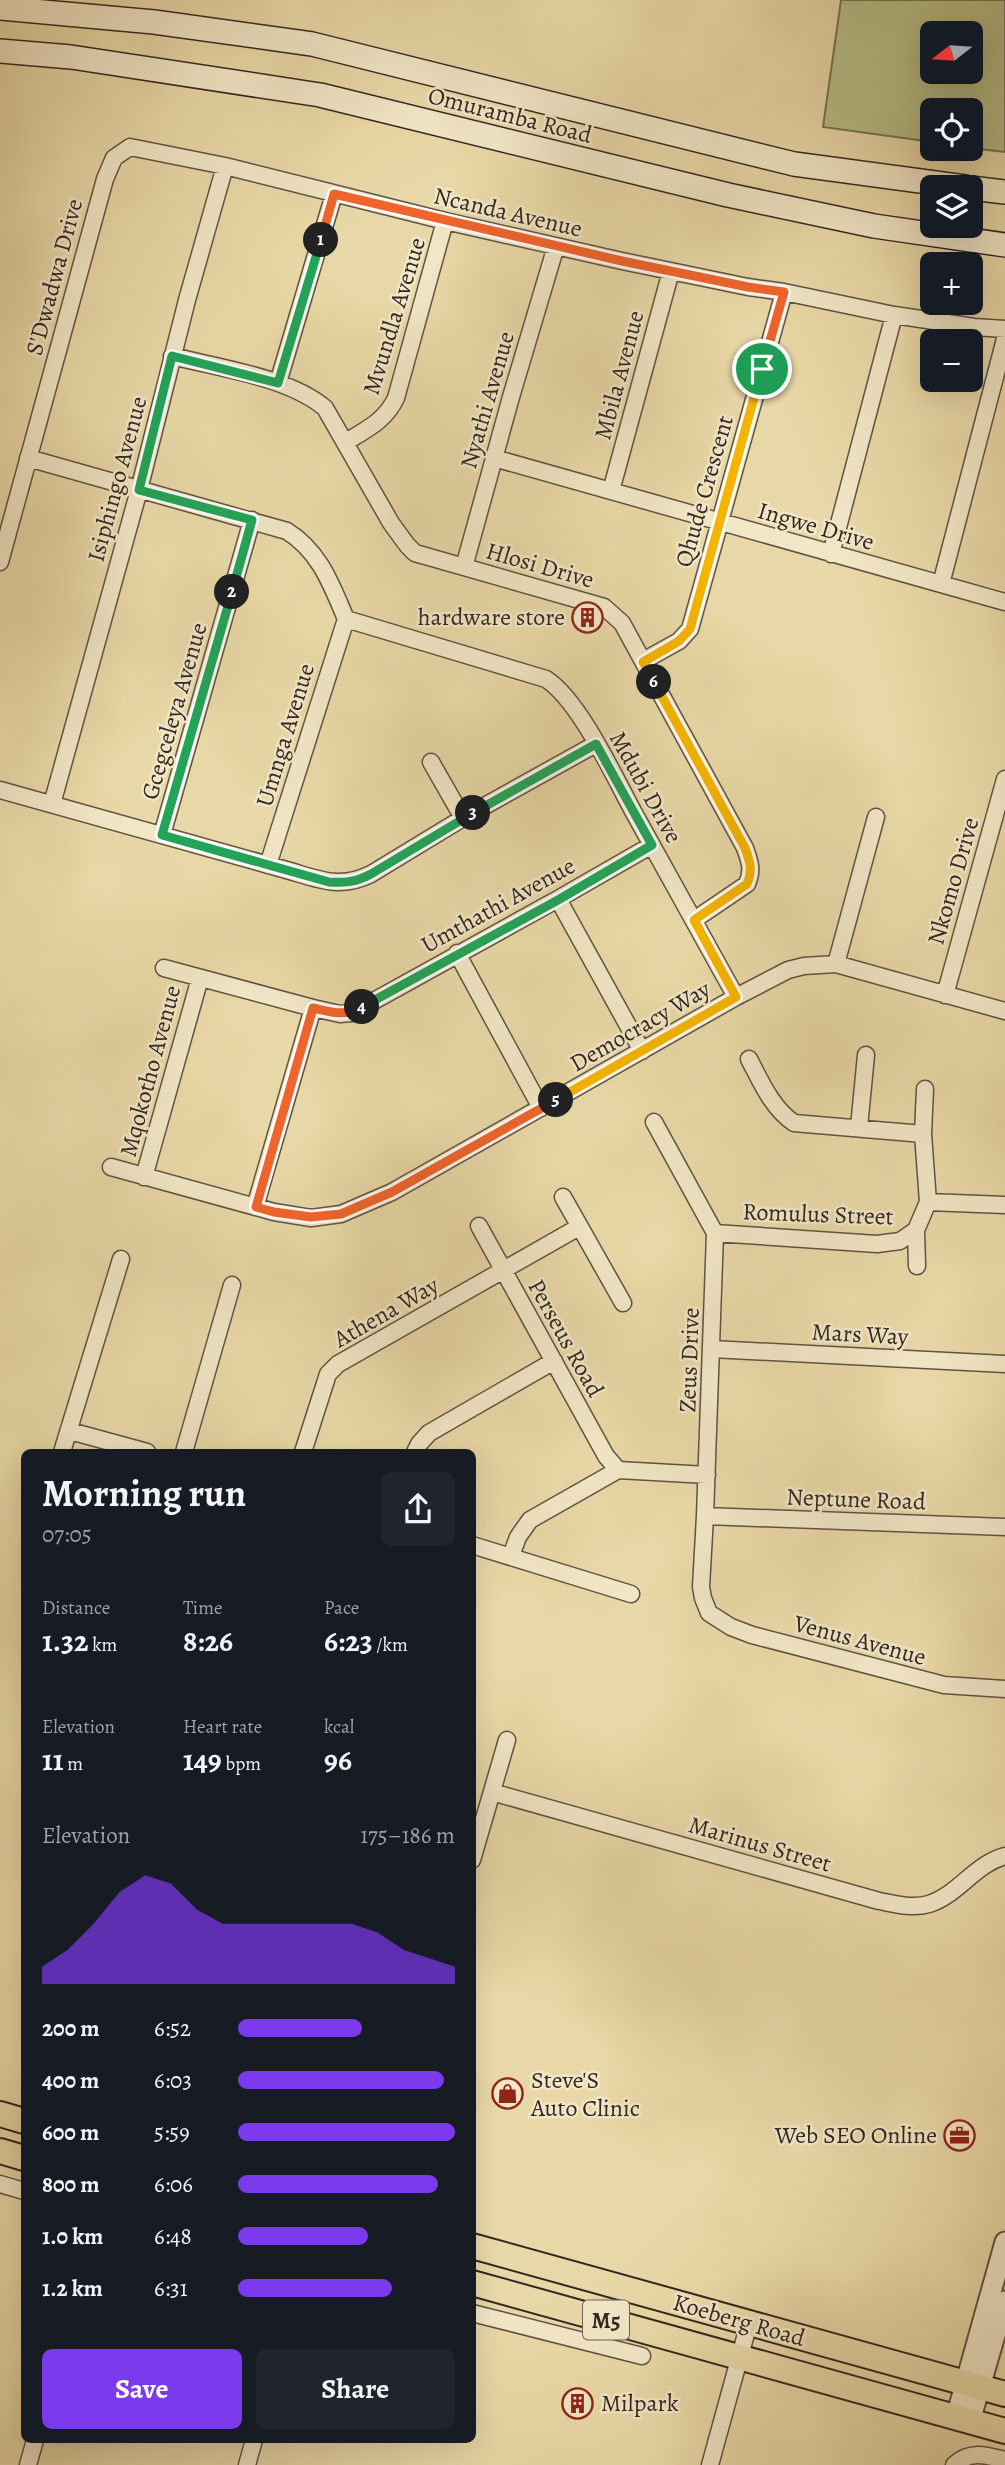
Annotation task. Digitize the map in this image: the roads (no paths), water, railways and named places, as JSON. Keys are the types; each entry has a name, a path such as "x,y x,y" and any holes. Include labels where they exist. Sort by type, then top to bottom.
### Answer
{"main road":[{"name":"Omuramba Road","path":"0,8 154,22 312,44 794,164 920,181"},
{"name":"Omuramba Road","path":"0,51 71,57 320,95 727,195 874,226 1005,246"},
{"path":"983,189 1005,192"},
{"path":"0,2114 21,2120"},
{"path":"0,2151 21,2157"},
{"name":"Koeberg Road","path":"476,2247 1005,2394"},
{"name":"Koeberg Road","path":"476,2284 1005,2431"}],"street":[{"name":"S'Dwadwa Drive","path":"0,562 91,229 114,158 130,147 225,166"},
{"name":"Ncanda Avenue","path":"225,166 445,221 671,271 784,292"},
{"name":"Isiphingo Avenue","path":"52,804 225,166"},
{"path":"278,383 334,194"},
{"name":"Mvundla Avenue","path":"346,442 380,421 390,411 396,398 445,221"},
{"name":"Nyathi Avenue","path":"464,567 556,246"},
{"name":"Mbila Avenue","path":"611,491 671,271"},
{"path":"784,292 894,315 1005,329"},
{"name":"Qhude Crescent","path":"643,662 679,641 690,629 784,292"},
{"path":"831,554 894,315"},
{"path":"941,584 1005,339"},
{"name":"Hlosi Drive","path":"172,356 278,383 311,396 325,408 391,523 415,553 604,607 622,623 745,848 751,864 751,876 747,884 694,920"},
{"path":"28,458 287,531 304,542 317,558 346,619"},
{"name":"Ingwe Drive","path":"494,458 1005,602"},
{"name":"Gcegceleya Avenue","path":"162,835 252,520"},
{"name":"Mdubi Drive","path":"346,619 546,678 566,694 736,997"},
{"name":"Umnga Avenue","path":"268,865 346,619"},
{"path":"0,790 329,882 356,881 596,744"},
{"path":"431,762 463,818"},
{"name":"Nkomo Drive","path":"945,995 1005,779"},
{"path":"836,964 877,817"},
{"name":"Umthathi Avenue","path":"164,968 313,1008 340,1014 352,1013 652,845"},
{"path":"558,900 642,1051"},
{"path":"457,953 541,1108"},
{"name":"Democracy Way","path":"111,1167 274,1212 311,1217 341,1214 392,1192 788,970 836,964 1005,1011"},
{"name":"Mqokotho Avenue","path":"144,1177 200,978"},
{"path":"256,1207 313,1008"},
{"path":"859,1127 866,1055"},
{"path":"749,1059 772,1101 785,1117 794,1123 923,1134"},
{"path":"917,1266 916,1230 928,1202 923,1134 925,1089"},
{"path":"654,1122 715,1233"},
{"path":"562,1197 623,1303"},
{"path":"928,1202 1005,1205"},
{"name":"Perseus Road","path":"479,1226 611,1464 618,1470"},
{"name":"Athena Way","path":"304,1449 328,1374 338,1364 579,1227"},
{"name":"Romulus Street","path":"715,1233 877,1244 900,1241 916,1230"},
{"name":"Zeus Drive","path":"709,1613 701,1587 715,1233"},
{"path":"63,1449 121,1259"},
{"path":"185,1449 232,1285"},
{"name":"Mars Way","path":"712,1349 1005,1364"},
{"path":"416,1449 429,1433 554,1361"},
{"path":"70,1431 136,1449"},
{"path":"511,1556 518,1537 530,1520 618,1470 707,1475"},
{"name":"Neptune Road","path":"705,1516 1005,1528"},
{"path":"476,1546 631,1594"},
{"name":"Venus Avenue","path":"709,1613 731,1627 752,1635 944,1685 1005,1689"},
{"path":"476,1846 507,1740"},
{"name":"Marinus Street","path":"492,1792 879,1901 908,1906 928,1905 980,1868 1005,1856"},
{"path":"0,2183 21,2190"},
{"path":"963,2419 1005,2242"},
{"path":"972,2385 1005,2301"},
{"path":"476,2314 642,2356"},
{"path":"710,2465 749,2323"},
{"path":"28,2465 34,2443"},
{"path":"247,2465 253,2443"},
{"path":"956,2463 978,2454 1005,2460"}],"place":[{"name":"hardware store","path":"588,617"},
{"name":"Steve'S Auto Clinic","path":"508,2094"},
{"name":"Web SEO Online","path":"960,2135"},
{"name":"Milpark","path":"578,2403"}]}
